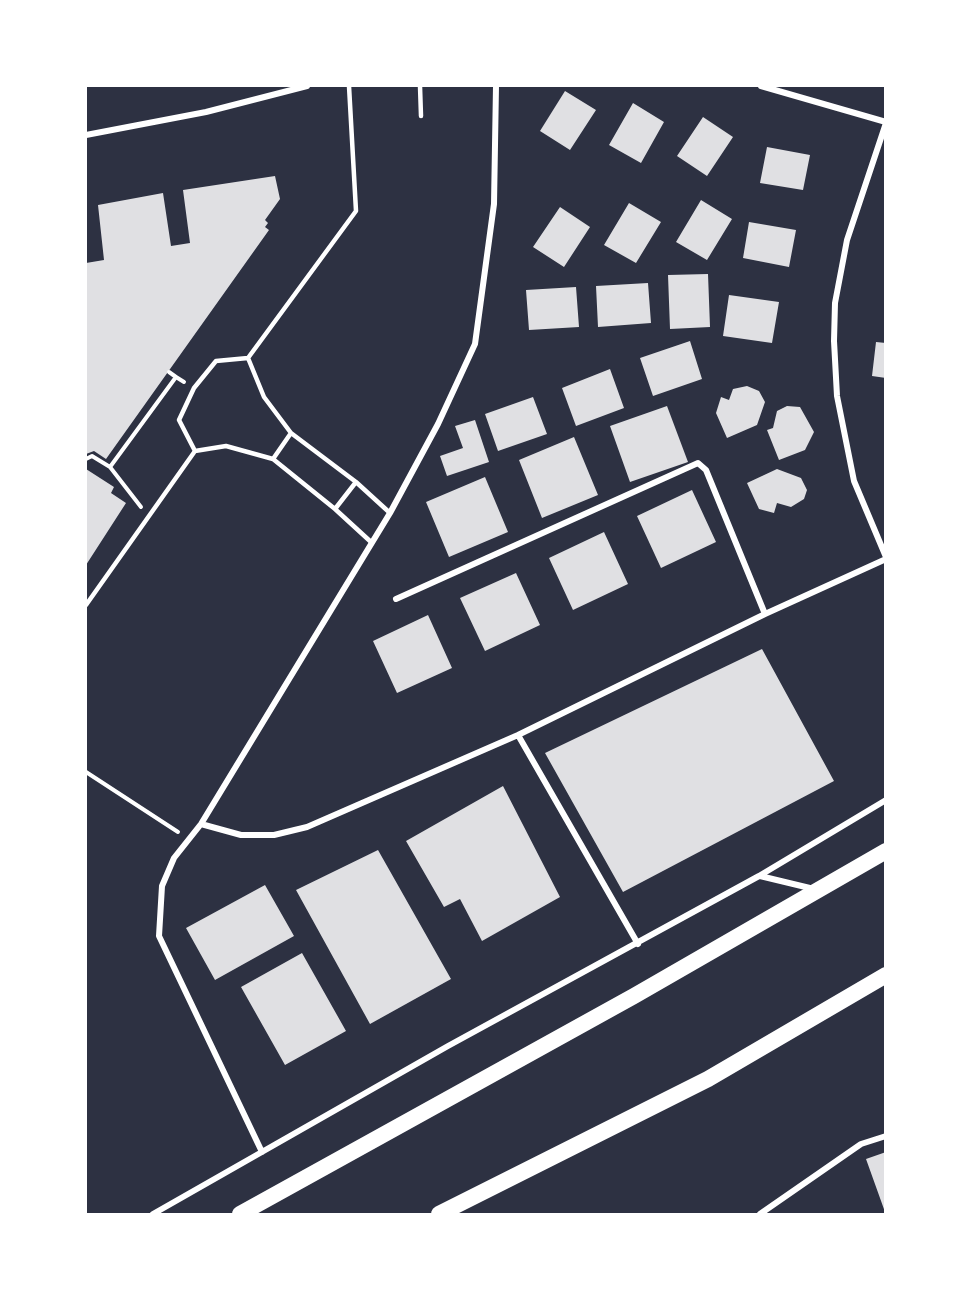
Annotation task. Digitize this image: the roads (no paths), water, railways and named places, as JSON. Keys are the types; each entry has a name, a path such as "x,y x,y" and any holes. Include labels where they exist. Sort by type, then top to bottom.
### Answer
{"highway":[{"path":"240,1215 634,996 885,851"},
{"path":"439,1215 708,1079 885,975"}],"street":[{"path":"86,135 207,112 306,86"},
{"path":"262,1152 159,936 162,886 174,858 201,824 390,513 438,424 475,344 494,204 496,86"},
{"path":"201,824 241,835 274,835 307,827 518,735 885,558 854,481 837,396 834,341 835,303 847,240 885,123 761,86"},
{"path":"396,599 698,463 706,470 765,614"},
{"path":"518,735 638,944"},
{"path":"153,1215 448,1046 759,876 885,800"},
{"path":"759,876 820,890"},
{"path":"760,1215 861,1144 885,1136"}],"lane":[{"path":"195,451 179,420 194,388 216,361 248,358 356,211 349,86"},
{"path":"420,86 421,116"},
{"path":"248,358 264,397 291,434 356,482 390,513"},
{"path":"273,459 291,434"},
{"path":"86,605 195,451 226,446 273,459 335,509 371,542"},
{"path":"335,509 356,482"}]}
